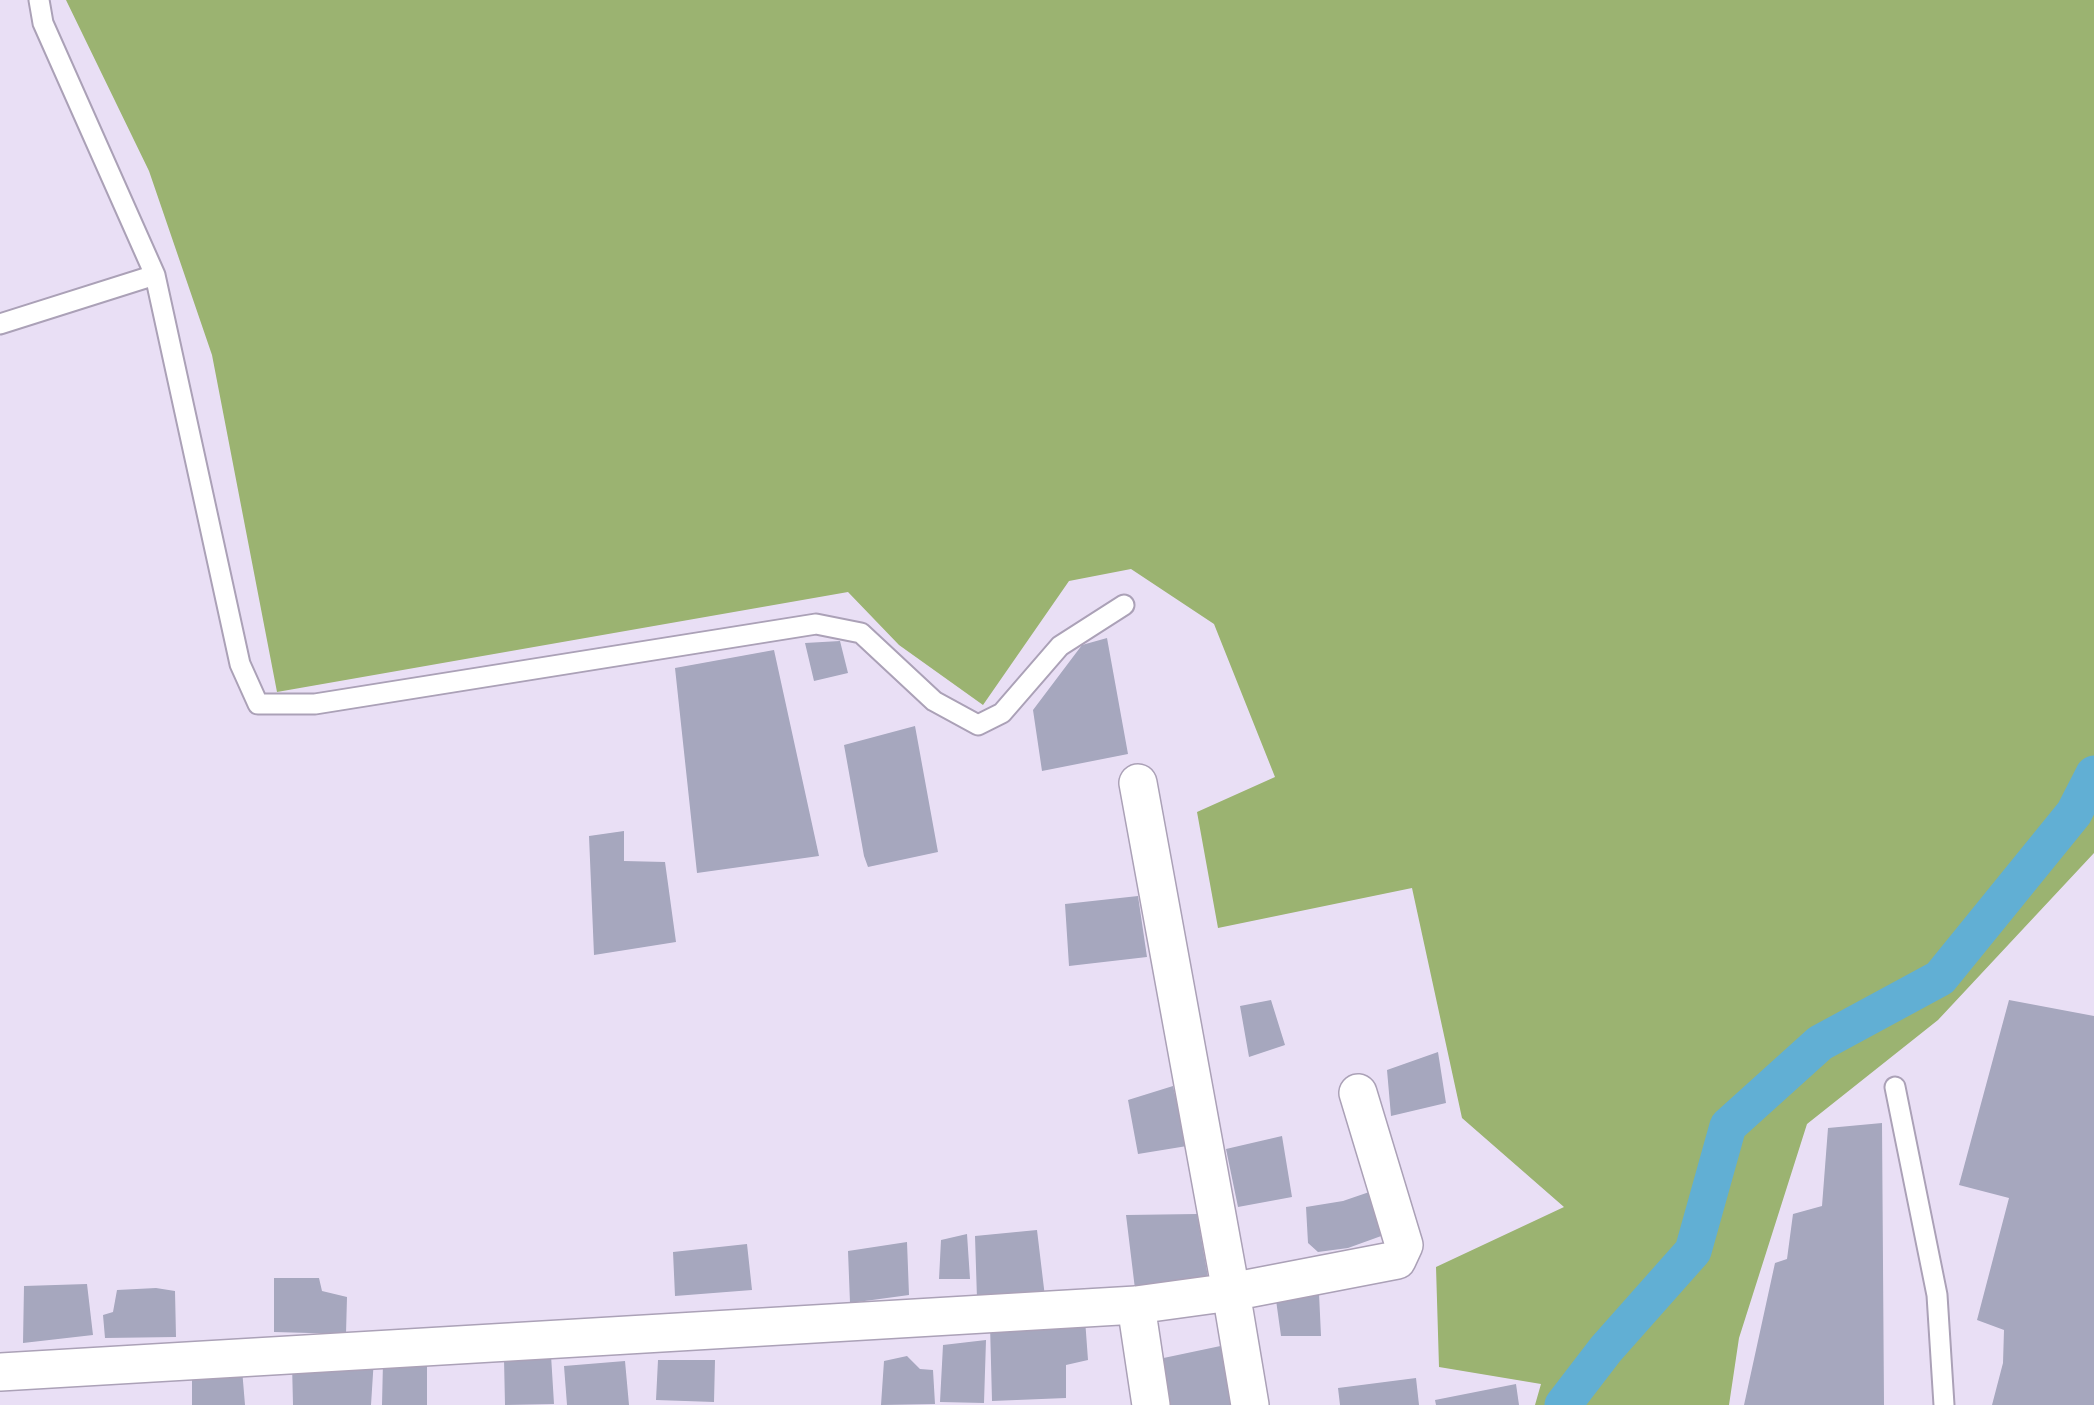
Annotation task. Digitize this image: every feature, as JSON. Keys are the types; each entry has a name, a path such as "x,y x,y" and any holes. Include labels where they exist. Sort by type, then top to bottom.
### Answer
{"street":[{"path":"1138,783 1250,1405"},
{"path":"0,1372 1136,1305 1231,1292 1397,1260 1404,1245 1358,1093"},
{"path":"1136,1305 1151,1405"}],"lane":[{"path":"39,0 43,23 155,275 240,664 258,704 315,704 816,624 861,633 933,702 978,725 1002,713 1060,646 1124,605"},
{"path":"0,324 155,275"},
{"path":"1895,1087 1937,1295 1944,1405"}],"green space":[{"path":"66,0 2094,0 2094,853 1938,1020 1807,1124 1739,1338 1729,1405 1535,1405 1541,1384 1439,1367 1436,1267 1564,1207 1462,1118 1412,888 1218,928 1197,812 1275,777 1214,624 1131,569 1069,581 983,705 899,645 848,592 277,692 212,355 149,171"}],"building":[{"path":"1107,638 1128,754 1042,771 1033,710 1082,645"},
{"path":"840,641 848,673 814,681 805,643"},
{"path":"774,650 819,856 697,873 675,668"},
{"path":"915,726 938,852 868,867 844,745"},
{"path":"624,831 624,861 665,862 676,942 594,955 589,836"},
{"path":"1138,896 1147,957 1069,966 1065,904"},
{"path":"1271,1000 1285,1045 1249,1057 1240,1006"},
{"path":"2009,1000 2094,1016 2094,1405 1992,1405 2003,1363 2004,1330 1977,1320 2009,1198 1959,1185"},
{"path":"1438,1052 1446,1103 1391,1116 1387,1070"},
{"path":"1173,1086 1187,1146 1138,1154 1128,1100"},
{"path":"1882,1123 1884,1405 1744,1405 1775,1263 1787,1259 1793,1214 1822,1206 1828,1128"},
{"path":"1282,1136 1292,1197 1238,1207 1226,1149"},
{"path":"1378,1189 1384,1235 1348,1248 1318,1252 1308,1243 1306,1207 1343,1201"},
{"path":"1197,1214 1208,1277 1135,1289 1126,1215"},
{"path":"1037,1230 1045,1297 977,1299 975,1236"},
{"path":"967,1234 970,1279 939,1279 941,1240"},
{"path":"907,1242 909,1295 850,1303 848,1251"},
{"path":"747,1244 752,1290 675,1296 673,1252"},
{"path":"274,1278 319,1278 322,1291 347,1297 346,1334 274,1332"},
{"path":"87,1284 93,1335 23,1343 24,1286"},
{"path":"156,1288 175,1291 176,1337 105,1338 103,1315 113,1312 117,1290"},
{"path":"1319,1293 1321,1336 1281,1336 1276,1300"},
{"path":"1085,1319 1088,1360 1066,1365 1066,1398 992,1401 990,1324"},
{"path":"986,1340 984,1403 940,1402 943,1345"},
{"path":"1230,1344 1243,1405 1162,1405 1154,1360"},
{"path":"551,1355 554,1404 505,1405 504,1359"},
{"path":"907,1356 920,1369 933,1370 935,1404 881,1405 884,1361"},
{"path":"374,1358 371,1405 293,1405 292,1363"},
{"path":"658,1360 715,1360 714,1402 656,1400"},
{"path":"427,1361 427,1405 382,1405 383,1362"},
{"path":"625,1361 629,1405 567,1405 564,1366"},
{"path":"192,1369 242,1369 245,1405 192,1405"},
{"path":"1416,1378 1419,1405 1340,1405 1338,1388"},
{"path":"1516,1384 1519,1405 1436,1405 1435,1400"}],"waterway":[{"path":"1563,1405 1606,1349 1693,1251 1728,1126 1820,1043 1940,978 2074,813 2094,774"}]}
